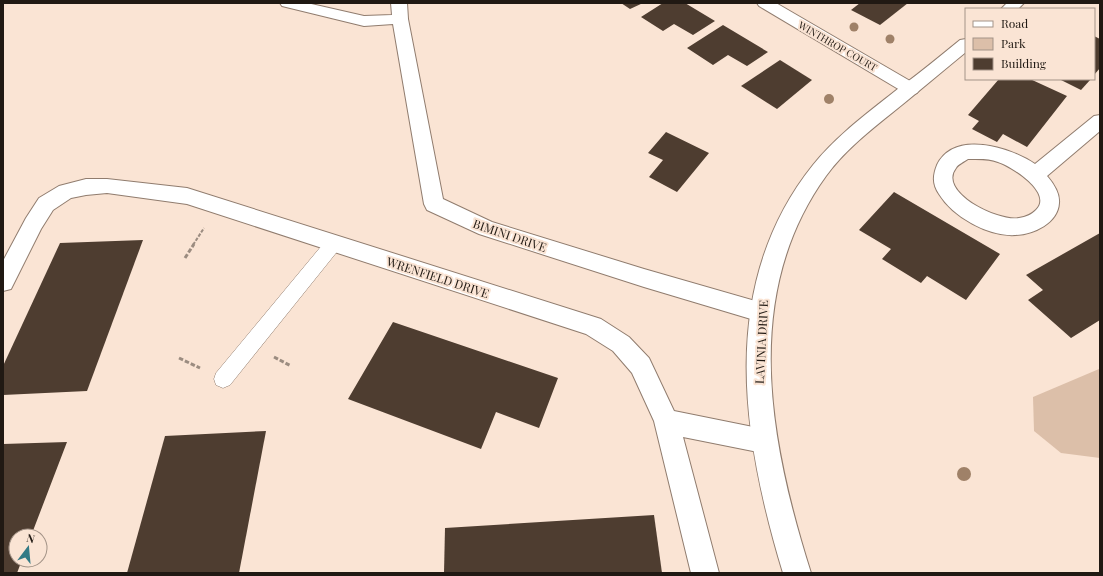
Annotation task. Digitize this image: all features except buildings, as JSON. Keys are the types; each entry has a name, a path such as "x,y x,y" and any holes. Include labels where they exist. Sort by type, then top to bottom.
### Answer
{"street":[{"path":"288,3 364,21 399,11"},
{"name":"WINTHROP COURT","path":"765,3 817,35 911,88"},
{"name":"BIMINI DRIVE","path":"399,11 434,204 486,228 644,278 761,312"},
{"name":"LAVINIA DRIVE","path":"797,573 788,547 771,485 763,441 758,389 761,312 769,269 782,232 799,199 819,171 843,145 871,120 965,45"},
{"path":"1035,175 1100,121"},
{"path":"964,152 986,152 1004,156 1021,164 1035,175 1045,187 1049,200 1047,212 1040,221 1026,226 1010,227 991,223 972,215 949,195 943,182 943,169 951,158 964,152"},
{"name":"WRENFIELD DRIVE","path":"3,282 33,224 46,204 66,191 86,187 107,186 187,196 593,326 621,344 640,366 666,421 705,573"},
{"path":"666,421 763,441"}],"lane":[{"path":"223,379 334,244"}],"path":[{"path":"185,258 199,236"}],"green space":[{"path":"1099,369 1100,458 1061,453 1034,431 1033,397"}]}
